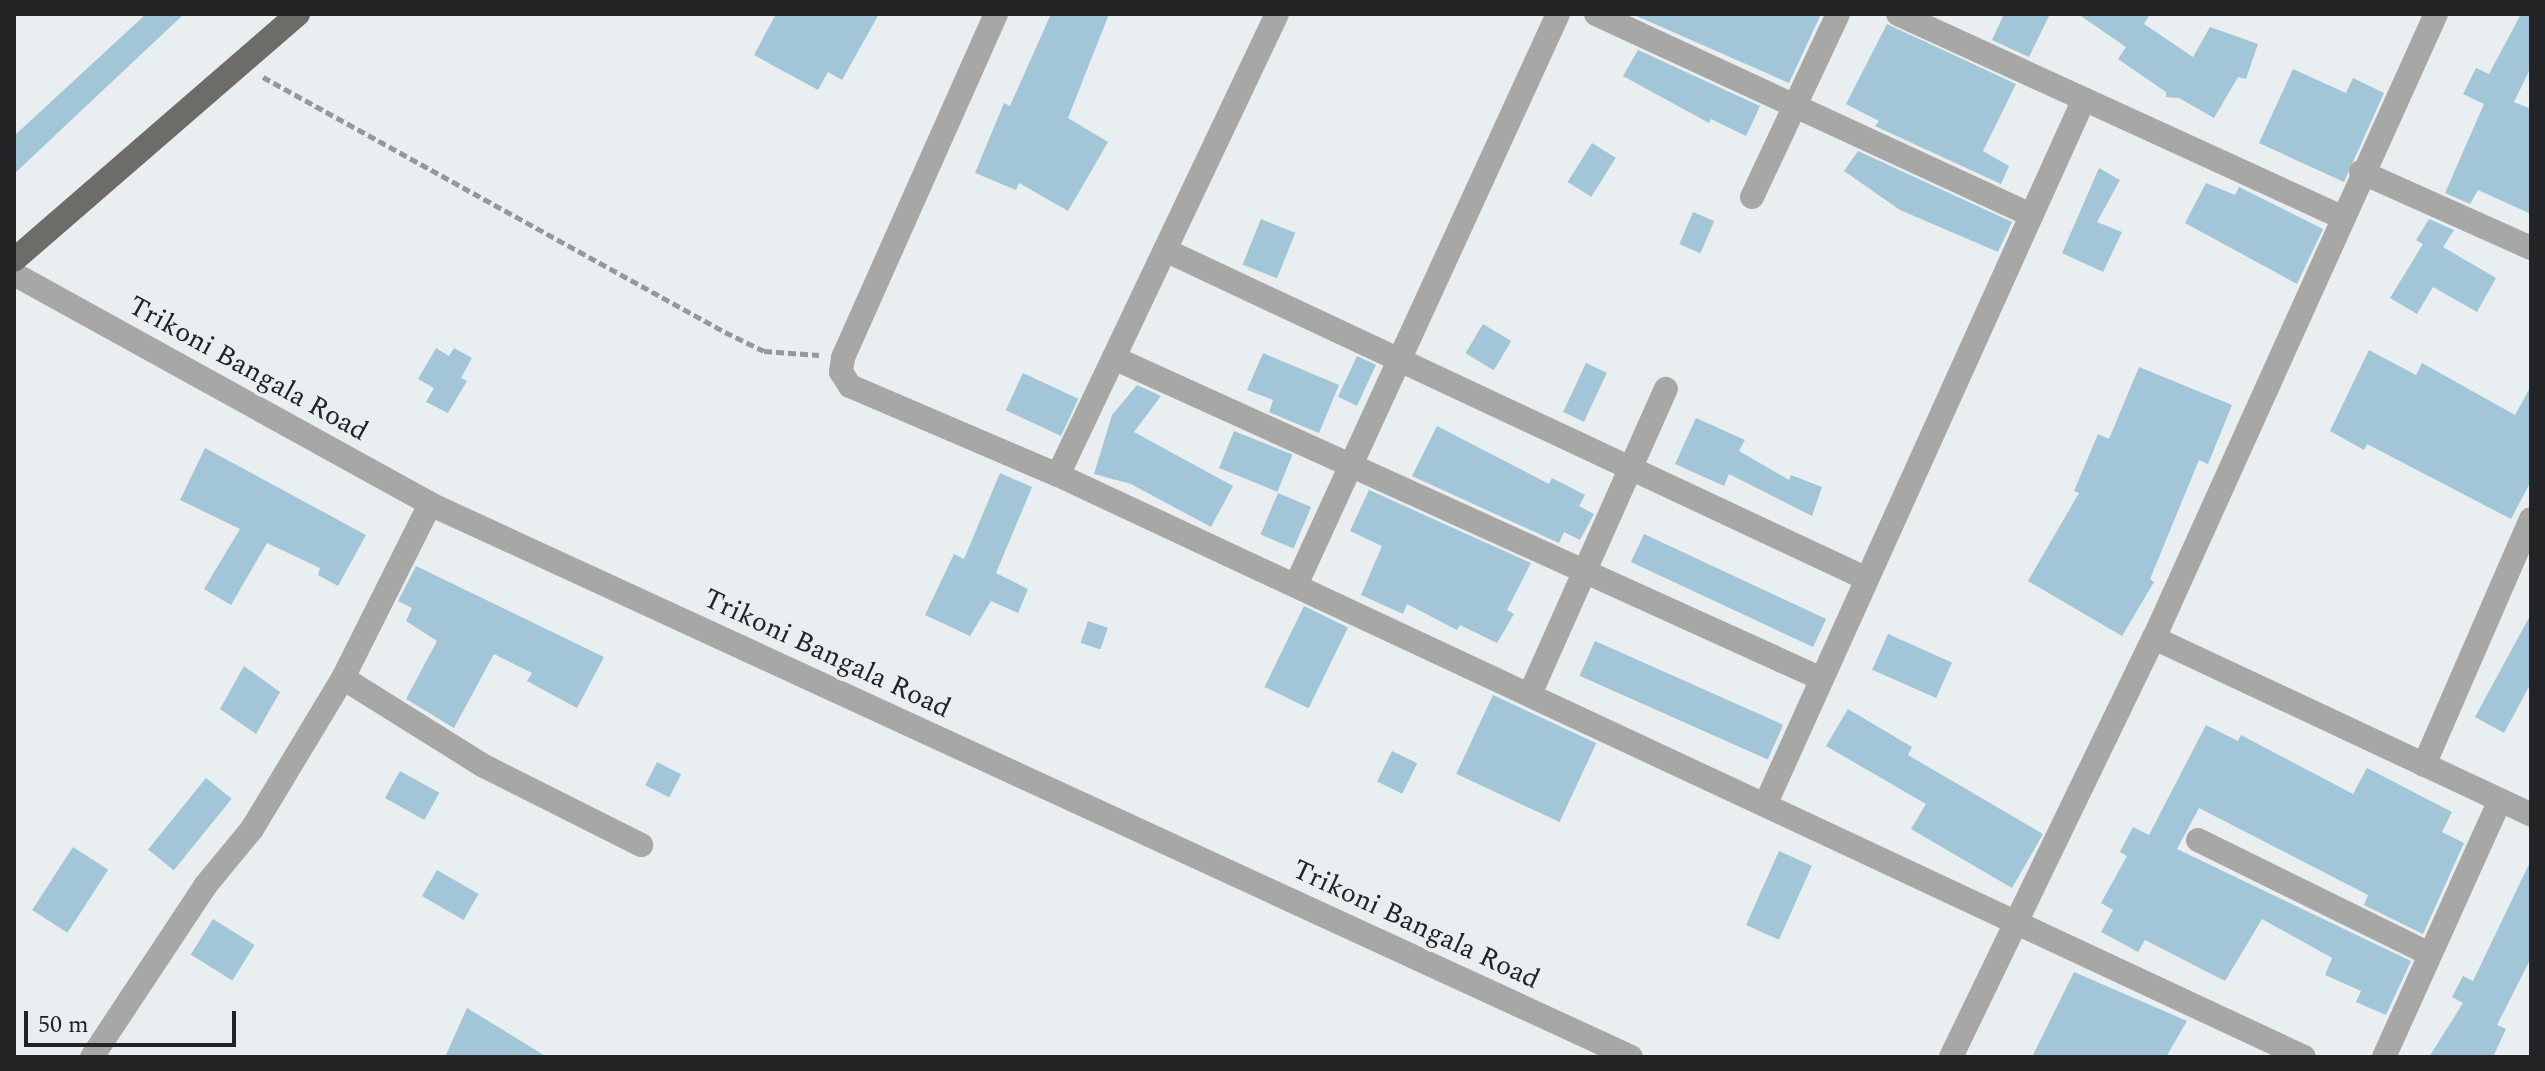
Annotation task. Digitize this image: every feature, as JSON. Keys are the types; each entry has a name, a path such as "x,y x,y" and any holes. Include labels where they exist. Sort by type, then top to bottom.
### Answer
{"main road":[{"path":"14,260 298,14"}],"street":[{"path":"996,14 847,349 841,372 860,392 1058,475 2017,920 2304,1057"},
{"path":"1058,475 1277,14"},
{"path":"1296,585 1558,14"},
{"path":"1596,14 2032,215"},
{"path":"1752,197 1838,14"},
{"path":"1898,14 2341,217"},
{"path":"1951,1057 2154,638 2361,172 2436,14"},
{"path":"1766,803 2084,99"},
{"path":"2361,172 2531,248"},
{"path":"1165,250 1867,579"},
{"name":"Trikoni Bangala Road","path":"14,274 430,504 1631,1057"},
{"path":"1114,358 1822,679"},
{"path":"1530,694 1666,389"},
{"path":"92,1057 205,886 252,829 343,678 430,504"},
{"path":"2424,765 2531,519"},
{"path":"2154,638 2531,815"},
{"path":"343,678 484,766 641,845"},
{"path":"2384,1057 2500,800"},
{"path":"2198,840 2430,954"}],"path":[{"path":"241,65 764,351 816,355 847,349"}],"building":[{"path":"146,14 184,14 14,174 14,136"},
{"path":"776,14 879,14 842,80 828,72 818,90 754,55"},
{"path":"1051,14 1109,14 1068,118 1108,142 1068,211 1019,183 1016,190 975,173 1004,103 1010,106"},
{"path":"1632,14 1821,14 1789,83"},
{"path":"2004,14 2050,14 2029,57 1992,40"},
{"path":"2078,14 2150,14 2144,24 2193,57 2210,27 2258,44 2246,79 2238,77 2214,118 2179,98 2166,97 2166,92 2118,59 2126,47"},
{"path":"2521,14 2531,14 2531,67 2514,102 2531,109 2531,214 2478,190 2470,204 2445,193 2484,104 2463,94 2476,68 2489,74"},
{"path":"1887,24 2016,84 1983,151 2009,166 2001,184 1875,126 1879,121 1846,104"},
{"path":"1638,50 1760,106 1746,136 1711,119 1709,123 1623,76"},
{"path":"2293,69 2346,93 2353,78 2384,93 2344,182 2259,143"},
{"path":"1592,143 1616,158 1591,197 1568,182"},
{"path":"1858,151 2012,222 1998,252 1900,210 1844,171"},
{"path":"2099,168 2120,180 2097,222 2122,232 2103,272 2062,253"},
{"path":"2206,183 2235,195 2239,187 2323,229 2297,284 2185,223"},
{"path":"1693,212 1714,221 1700,253 1679,244"},
{"path":"1261,219 1295,233 1277,278 1243,264"},
{"path":"2429,219 2454,230 2443,247 2496,278 2477,312 2433,287 2417,314 2390,298 2423,244 2416,240"},
{"path":"1483,324 1511,341 1494,370 1465,353"},
{"path":"436,348 449,356 454,348 472,358 461,378 467,381 448,413 426,402 434,388 418,379"},
{"path":"2369,350 2416,375 2422,363 2515,415 2531,386 2531,481 2511,519 2367,444 2364,450 2330,431"},
{"path":"1263,353 1339,385 1319,433 1269,412 1273,400 1247,390"},
{"path":"1357,356 1376,365 1357,406 1338,397"},
{"path":"1586,363 1607,373 1584,422 1563,412"},
{"path":"2139,367 2232,405 2208,464 2199,460 2150,579 2154,582 2122,636 2028,581 2079,493 2074,491 2098,434 2109,439"},
{"path":"1023,373 1078,399 1061,436 1006,410"},
{"path":"1137,385 1161,396 1134,432 1233,486 1211,527 1131,484 1094,474 1112,415"},
{"path":"1696,418 1745,440 1739,451 1789,480 1791,475 1822,487 1812,516 1729,474 1724,486 1675,464"},
{"path":"1437,426 1549,484 1552,478 1585,495 1579,506 1594,514 1580,540 1564,532 1559,543 1412,476"},
{"path":"1234,431 1292,455 1277,492 1219,468"},
{"path":"205,448 366,535 338,586 318,575 320,568 267,543 231,605 204,589 240,529 180,500"},
{"path":"1000,473 1032,487 996,573 1028,589 1018,613 991,601 970,636 925,615 954,554 964,559"},
{"path":"1369,490 1531,563 1507,610 1514,614 1497,643 1460,625 1457,630 1407,604 1403,614 1361,595 1382,546 1350,531"},
{"path":"1278,493 1311,507 1294,548 1260,534"},
{"path":"1644,534 1826,619 1813,647 1631,562"},
{"path":"416,566 604,657 577,708 527,681 532,673 494,654 454,728 406,699 437,641 406,621 412,608 398,601"},
{"path":"1304,606 1348,627 1309,708 1265,687"},
{"path":"2531,614 2531,683 2504,733 2475,717"},
{"path":"1088,621 1108,628 1100,650 1081,643"},
{"path":"1888,634 1952,662 1936,698 1872,670"},
{"path":"1595,641 1783,725 1768,760 1580,676"},
{"path":"244,666 280,692 256,734 220,709"},
{"path":"1493,695 1596,743 1560,822 1456,774"},
{"path":"1848,709 1912,747 1908,755 2043,834 2012,888 1911,829 1926,804 1826,746"},
{"path":"2206,725 2238,741 2241,735 2353,794 2367,768 2452,812 2442,832 2464,843 2423,934 2364,905 2368,895 2199,808 2177,849 2411,961 2386,1015 2356,1002 2361,991 2325,975 2332,958 2262,919 2225,981 2145,940 2138,952 2101,932 2113,910 2101,903 2127,856 2120,852 2133,827 2149,835"},
{"path":"1392,751 1417,763 1402,794 1377,782"},
{"path":"657,762 681,774 669,797 645,785"},
{"path":"400,771 439,793 424,820 385,798"},
{"path":"206,778 232,799 174,870 148,849"},
{"path":"73,847 108,870 67,933 32,910"},
{"path":"1779,851 1812,866 1779,940 1746,925"},
{"path":"2531,860 2531,958 2497,1025 2506,1029 2493,1057 2429,1057 2463,1003 2452,997 2463,976 2473,981"},
{"path":"437,870 479,894 464,920 422,896"},
{"path":"213,919 255,945 232,981 191,955"},
{"path":"2074,972 2187,1021 2166,1057 2032,1057"},
{"path":"467,1008 547,1057 445,1057"}]}
